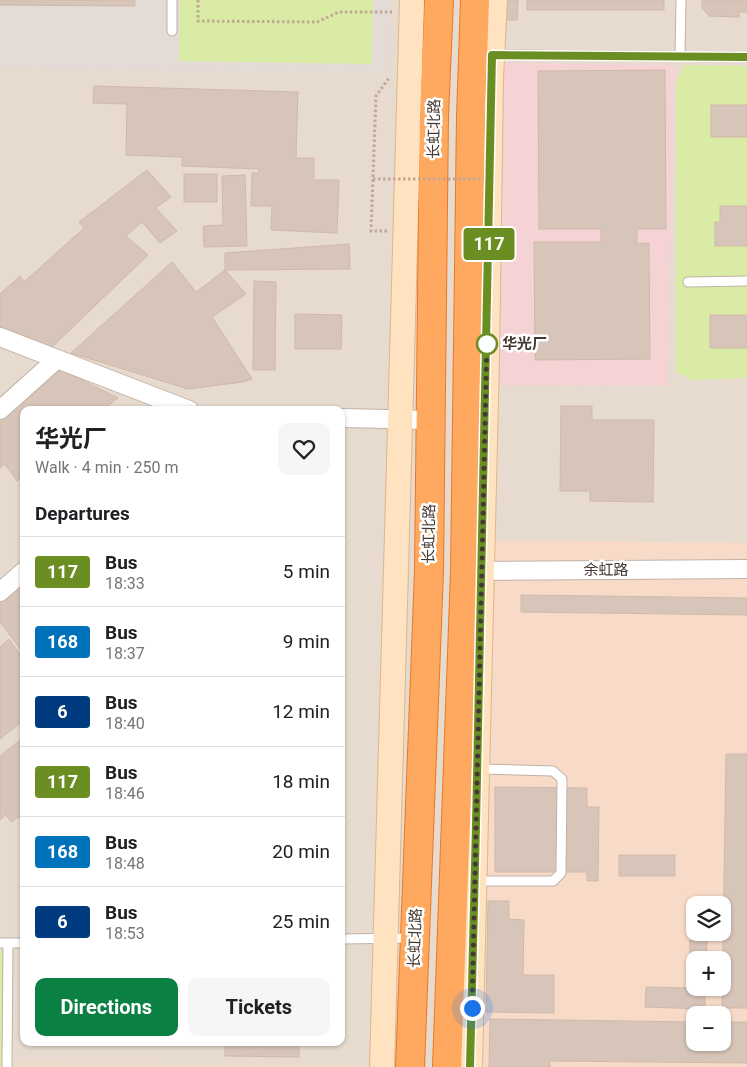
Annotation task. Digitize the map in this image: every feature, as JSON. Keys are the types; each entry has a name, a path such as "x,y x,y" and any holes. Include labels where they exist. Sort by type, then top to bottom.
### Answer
{"highway":[{"name":"长虹北路","path":"410,1067 429,571 434,116 439,0"},
{"path":"447,1067 474,571 471,117 475,0"}],"street":[{"path":"470,1067 478,769 474,571 495,0"},
{"path":"382,1067 412,6"},
{"path":"0,337 179,406"},
{"path":"0,410 57,359"},
{"path":"345,418 430,420"},
{"name":"余虹路","path":"474,571 747,569"},
{"path":"0,592 20,574"}],"lane":[{"path":"172,0 172,31"},
{"path":"680,56 681,0"},
{"path":"492,55 747,57"},
{"path":"688,282 747,281"},
{"path":"475,881 554,881 561,873 562,780 553,772 478,769"},
{"path":"345,939 415,938"},
{"path":"7,1067 4,943 20,943"}],"path":[{"path":"198,0 198,21 317,22 339,12 412,6"},
{"path":"371,231 374,113"},
{"path":"373,179 495,179"}],"shaded area":[{"path":"0,0 747,0 747,1067 0,1067"},
{"path":"0,0 391,0 387,72 0,69"},
{"path":"501,63 675,65 667,386 491,385"},
{"path":"495,540 747,543 747,1067 480,1067"},
{"path":"14,1062 357,1064 357,1067 14,1067"}],"green space":[{"path":"180,0 373,0 372,64 179,61"},
{"path":"685,65 747,66 747,378 692,380 676,372 676,82"},
{"path":"0,946 3,957 2,1067 0,1067"}],"building":[{"path":"0,0 135,0 135,6 0,5"},
{"path":"502,0 518,0 517,20 501,20"},
{"path":"527,0 664,0 664,10 527,10"},
{"path":"702,0 747,0 747,12 739,12 739,17 709,16 702,8"},
{"path":"665,70 666,229 637,229 637,244 649,243 650,359 535,360 534,242 601,242 601,229 539,229 538,71"},
{"path":"94,86 298,92 296,158 314,158 314,180 339,180 337,233 271,230 272,206 251,206 252,173 259,173 259,169 182,166 182,157 126,155 127,104 93,103"},
{"path":"711,105 747,105 747,137 711,137"},
{"path":"147,170 171,197 156,208 177,231 160,243 142,222 126,236 148,255 50,349 0,330 0,294 20,276 24,282 84,228 79,222"},
{"path":"184,174 217,174 217,202 184,202"},
{"path":"245,175 247,246 204,247 203,226 223,225 222,176"},
{"path":"720,206 747,206 747,246 715,246 715,222 720,222"},
{"path":"349,244 350,269 225,270 225,253"},
{"path":"172,262 196,292 225,270 246,294 212,317 252,379 243,382 188,389 71,353"},
{"path":"254,281 276,282 275,370 253,370"},
{"path":"295,314 342,315 341,349 295,349"},
{"path":"710,315 747,315 747,348 710,348"},
{"path":"57,368 118,398 108,406 20,406 20,478 17,481 5,464 0,468 0,419"},
{"path":"561,406 592,406 592,420 654,420 653,502 590,501 590,491 560,491"},
{"path":"20,579 20,649 0,622 0,596"},
{"path":"521,595 747,598 747,615 521,612"},
{"path":"9,639 20,654 20,723 0,739 0,647"},
{"path":"20,740 20,816 11,822 6,815 0,820 0,756"},
{"path":"726,754 747,754 747,1008 722,1006 722,996 731,996 731,951 723,951 723,941 731,941 731,896 724,896"},
{"path":"495,787 587,788 587,807 599,807 598,881 587,881 587,872 495,872"},
{"path":"619,855 675,855 675,876 619,876"},
{"path":"488,901 509,901 509,919 524,920 523,975 554,975 554,1013 486,1012"},
{"path":"690,941 707,941 706,951 690,951"},
{"path":"646,987 686,988 686,996 705,996 705,1006 686,1006 686,1008 645,1007"},
{"path":"490,1019 686,1022 686,1051 731,1051 731,1022 747,1022 747,1063 550,1061 550,1067 489,1067"},
{"path":"225,1046 299,1046 299,1057 225,1056"}],"bus line":[{"name":"117","path":"470,1067 487,358 492,55 747,57"}],"place":[{"name":"华光厂","path":"487,344"}],"route":[{"path":"472,1008 487,338 487,344"}]}
